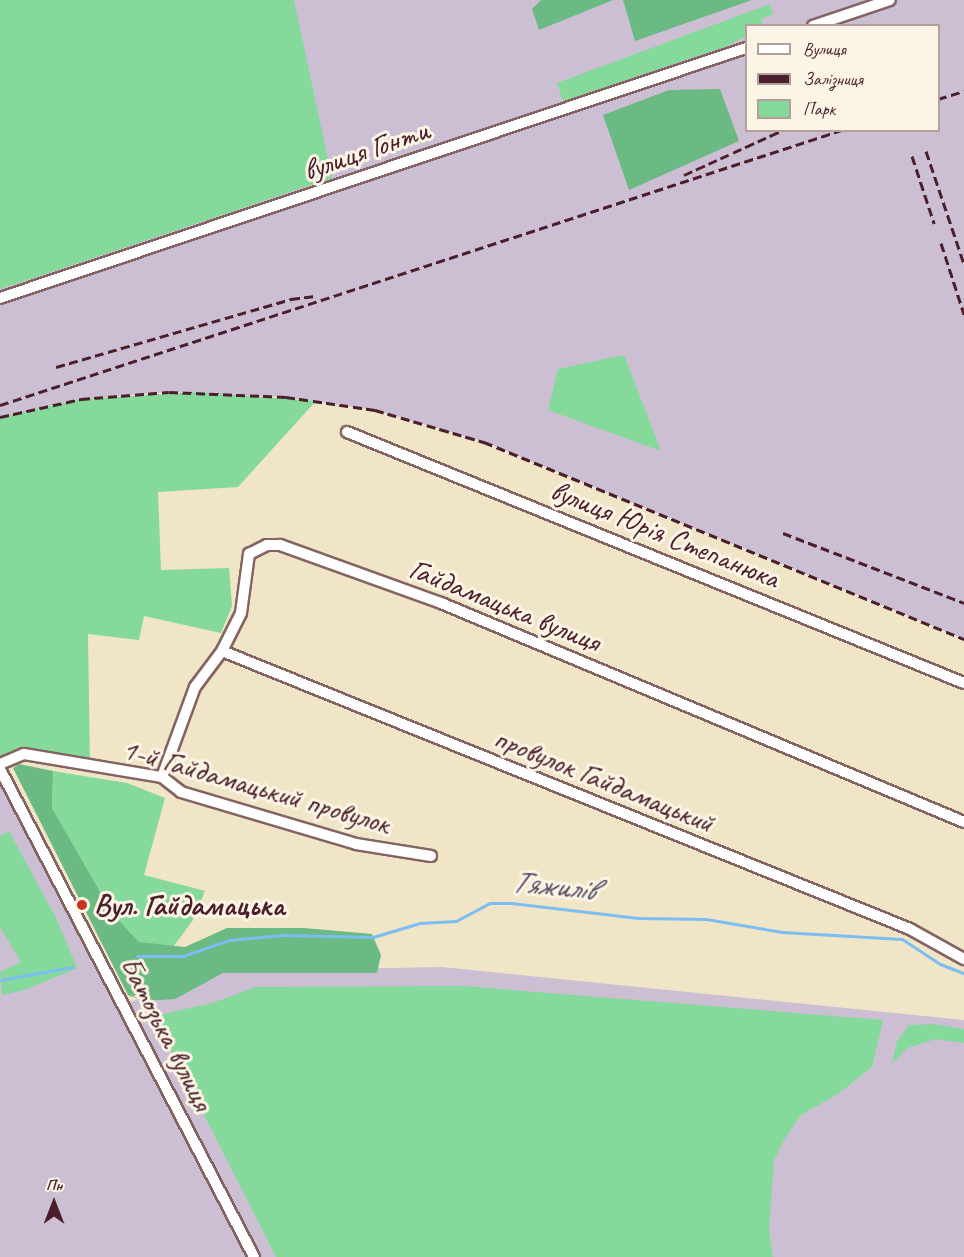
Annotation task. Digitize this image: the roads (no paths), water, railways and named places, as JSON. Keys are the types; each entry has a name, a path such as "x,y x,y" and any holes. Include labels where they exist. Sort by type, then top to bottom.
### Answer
{"street":[{"path":"819,24 890,0"},
{"name":"вулиця Гонти","path":"0,298 745,49"},
{"name":"вулиця Юрія Степанюка","path":"347,432 964,683"},
{"name":"Гайдамацька вулиця","path":"162,777 195,687 222,651 244,602 249,554 267,545 292,548 441,603 964,822"},
{"name":"провулок Гайдамацький","path":"222,651 910,929 964,959"},
{"name":"1-й Гайдамацький провулок","path":"0,764 24,754 162,777 181,792 356,844 431,856"},
{"name":"Батозька вулиця","path":"0,769 254,1257"}],"waterway":[{"name":"Тяжилів","path":"137,956 183,956 229,940 283,935 373,937 420,923 456,921 490,903 511,903 638,918 706,919 782,932 902,939 940,964 964,973"},
{"name":"Тяжилів","path":"0,980 72,967"}],"railway":[{"path":"940,98 964,91"},
{"path":"684,175 779,132"},
{"path":"0,405 836,132"},
{"path":"926,151 964,264"},
{"path":"912,156 934,223"},
{"path":"941,243 964,314"},
{"path":"56,367 291,299 317,296"},
{"path":"0,417 81,399 169,392 286,397 375,410 484,442 964,639"},
{"path":"783,533 964,603"}],"place":[{"name":"Вул. Гайдамацька","path":"82,905"}]}
